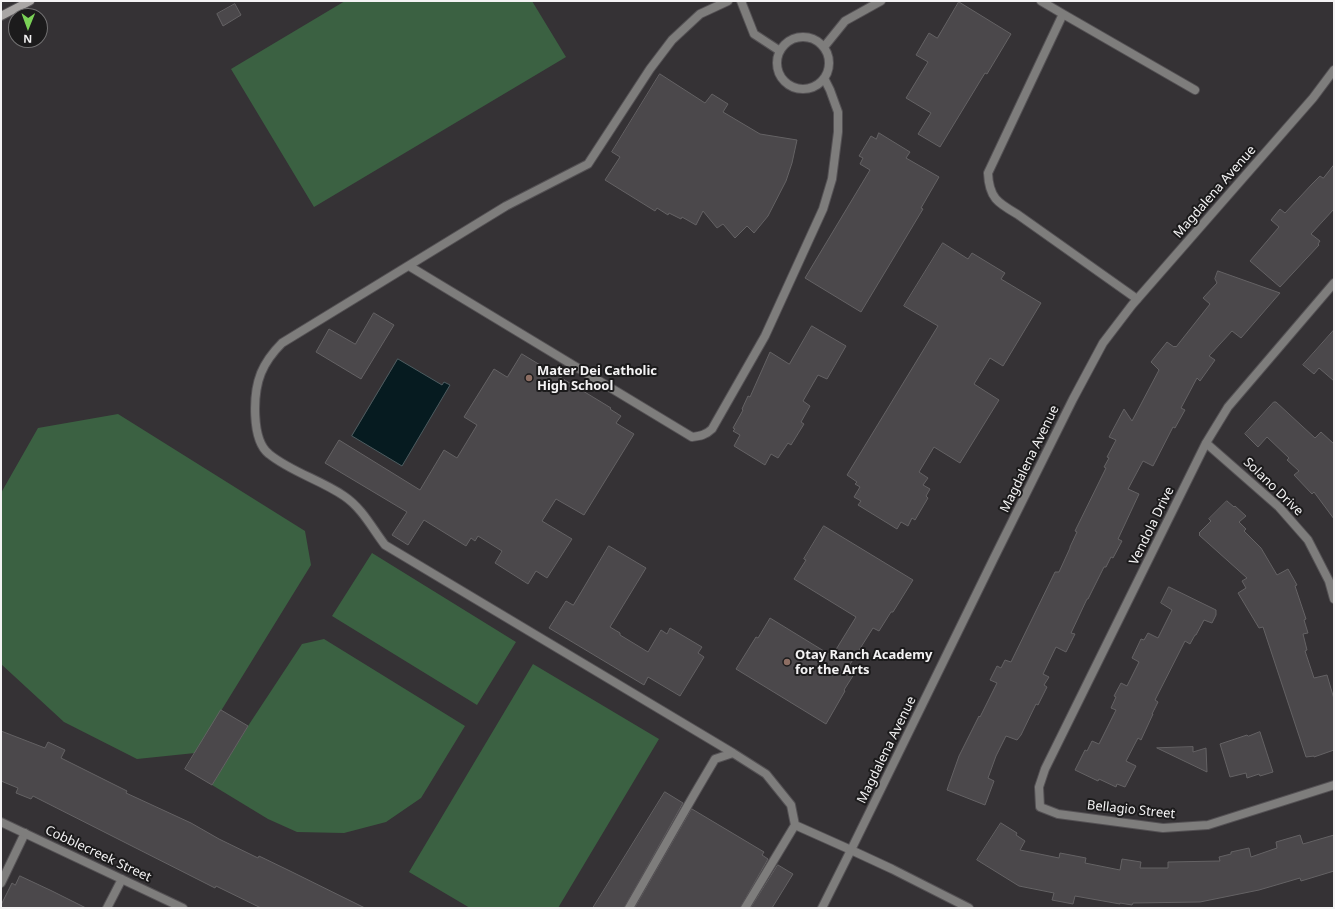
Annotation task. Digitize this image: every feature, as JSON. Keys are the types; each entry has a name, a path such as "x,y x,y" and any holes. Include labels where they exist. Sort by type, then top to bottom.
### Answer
{"main road":[{"path":"1,16 30,1"}],"street":[{"path":"728,1 700,14 672,40 650,69 588,164 506,206 282,343 272,354 261,373 256,391 255,412 257,436 268,454 344,496 361,510 372,529 385,545 766,774 791,805 795,825 745,908"},
{"path":"741,1 754,34 780,51"},
{"path":"824,47 845,21 881,1"},
{"path":"1041,1 1195,90"},
{"path":"1063,14 988,174 989,184 993,196 1000,204 1017,214 1137,299"},
{"path":"801,37 814,40 824,47 828,55 828,71 818,84 811,88 802,89 786,83 778,68 777,59 780,51 786,44 793,39 801,37"},
{"name":"Magdalena Avenue","path":"822,908 987,572 1102,343 1137,299 1313,98 1334,70"},
{"path":"409,266 692,437 708,433 712,429 765,336 823,208 832,179 838,132 838,112 824,78"},
{"name":"Vendola Drive","path":"1040,807 1039,787 1045,769 1206,443 1228,407 1334,283"},
{"name":"Solano Drive","path":"1206,443 1280,507 1308,540 1329,581 1334,599"},
{"path":"629,908 715,759 733,753"},
{"name":"Bellagio Street","path":"1040,807 1058,814 1163,828 1208,825 1334,785"},
{"name":"Cobblecreek Street","path":"1,822 184,908"},
{"path":"795,825 892,869 969,908"},
{"path":"1,883 25,833"},
{"path":"107,908 122,878"}],"green space":[{"path":"345,1 532,1 566,57 314,207 231,69"},
{"path":"118,414 305,531 311,565 195,753 137,759 64,722 1,664 1,493 38,428"},
{"path":"372,553 516,642 477,705 332,616"},
{"path":"324,639 465,726 421,798 386,822 344,833 297,832 268,819 212,785 248,726 302,644"},
{"path":"533,664 659,739 558,908 470,908 409,872"}],"water":[{"path":"398,359 442,385 444,382 450,385 402,466 352,436"}],"building":[{"path":"959,2 1011,34 987,74 985,73 940,147 918,134 931,113 906,98 928,62 916,55 929,33 937,38"},
{"path":"235,4 241,15 223,26 217,14"},
{"path":"660,74 705,103 712,94 728,104 723,112 760,134 797,140 786,181 768,216 754,233 747,226 735,238 723,224 717,228 703,211 696,225 682,217 681,219 669,213 668,215 657,208 655,211 605,180 620,157 612,152"},
{"path":"879,133 910,152 906,158 939,177 921,208 923,209 861,312 805,278 870,170 860,164 863,158 859,156 871,136 876,139"},
{"path":"1334,165 1334,209 1311,234 1320,241 1318,244 1319,245 1280,287 1250,261 1279,227 1271,220 1280,209 1285,213 1320,176 1323,178"},
{"path":"943,243 968,259 972,253 1005,273 1001,279 1041,303 1003,366 990,358 974,384 999,400 960,463 934,447 919,472 928,478 923,485 930,489 926,496 928,498 915,520 912,518 908,526 901,522 897,529 858,505 861,501 854,497 860,487 855,484 857,482 847,475 938,326 904,306"},
{"path":"1218,271 1280,293 1241,338 1232,331 1209,356 1215,360 1200,381 1197,378 1181,408 1185,410 1175,428 1173,427 1153,466 1143,461 1128,489 1139,494 1118,539 1122,541 1113,558 1111,557 1106,567 1104,567 1087,599 1071,633 1075,634 1066,652 1056,647 1043,674 1049,677 1044,685 1047,687 1038,705 1036,704 1021,735 1017,740 1006,736 996,756 988,778 994,781 985,805 947,790 959,756 997,683 990,680 997,666 1001,668 1005,660 1011,662 1055,572 1059,572 1077,532 1075,531 1106,468 1104,467 1109,458 1107,457 1116,440 1109,437 1124,409 1132,421 1159,370 1151,362 1167,342 1176,347 1210,304 1203,298 1217,283 1215,279"},
{"path":"374,313 394,325 361,379 316,352 329,329 355,344"},
{"path":"812,326 846,346 827,379 818,375 803,401 810,406 801,422 804,424 791,445 788,443 778,458 771,454 765,465 734,446 740,435 733,431 735,429 733,428 743,410 742,409 748,396 750,397 770,352 789,364"},
{"path":"1334,330 1334,381 1319,368 1314,374 1303,365"},
{"path":"522,354 611,408 610,409 621,416 616,423 634,434 584,515 556,499 542,521 572,539 547,578 536,571 528,584 495,563 502,551 478,536 475,541 471,538 466,546 424,520 408,545 392,535 407,512 325,463 339,440 420,490 444,450 457,458 477,425 464,417 494,369 507,377"},
{"path":"1274,402 1276,402 1315,438 1321,432 1334,444 1334,519 1314,492 1312,494 1294,475 1299,471 1287,460 1289,458 1267,437 1258,447 1245,434"},
{"path":"1227,501 1246,516 1239,522 1246,529 1244,531 1261,548 1277,575 1288,569 1297,585 1295,586 1306,619 1304,620 1308,633 1303,634 1307,650 1305,651 1314,678 1327,675 1334,699 1334,750 1314,757 1306,757 1263,627 1259,628 1238,593 1246,588 1242,581 1247,578 1199,535 1199,533 1211,521 1209,519"},
{"path":"824,526 913,580 879,631 873,628 849,666 856,671 826,724 736,669 770,618 832,656 856,617 794,579"},
{"path":"609,546 646,568 610,627 648,652 661,630 667,634 670,628 702,647 698,653 704,657 680,696 648,677 644,685 549,628 566,601 573,605"},
{"path":"1169,587 1216,610 1216,615 1212,623 1204,620 1190,644 1185,641 1155,700 1158,702 1141,740 1138,738 1126,761 1136,766 1125,787 1117,784 1116,787 1099,779 1098,781 1075,770 1085,750 1087,751 1092,741 1099,744 1116,710 1111,708 1116,697 1114,696 1121,683 1127,686 1139,662 1132,658 1141,639 1144,640 1148,633 1158,638 1172,610 1161,603"},
{"path":"221,710 248,726 212,785 185,769"},
{"path":"1,731 45,748 48,742 65,750 61,758 127,791 126,793 191,823 219,839 258,858 259,856 365,908 261,908 216,886 215,888 33,796 31,799 16,793 18,788 1,781"},
{"path":"1260,732 1273,772 1247,778 1246,773 1230,777 1220,744"},
{"path":"1193,747 1193,752 1206,748 1207,772 1157,748"},
{"path":"665,792 683,803 624,908 593,908"},
{"path":"692,809 764,852 762,855 768,859 740,908 635,908"},
{"path":"1001,823 1017,833 1016,835 1025,841 1020,850 1059,858 1060,853 1086,858 1085,863 1120,870 1122,859 1141,862 1140,868 1168,868 1168,862 1220,861 1219,857 1231,854 1231,852 1249,848 1251,857 1277,848 1276,842 1300,835 1303,844 1334,835 1334,871 1301,881 1300,878 1259,890 1200,902 1133,903 1132,905 1075,896 1073,904 1052,900 1054,893 1019,886 977,860"},
{"path":"778,865 793,874 772,908 751,908"},
{"path":"20,876 86,908 1,908 1,905 12,883 15,885"}],"place":[{"name":"Mater Dei Catholic High School","path":"529,378"},
{"name":"Otay Ranch Academy for the Arts","path":"787,662"}]}
